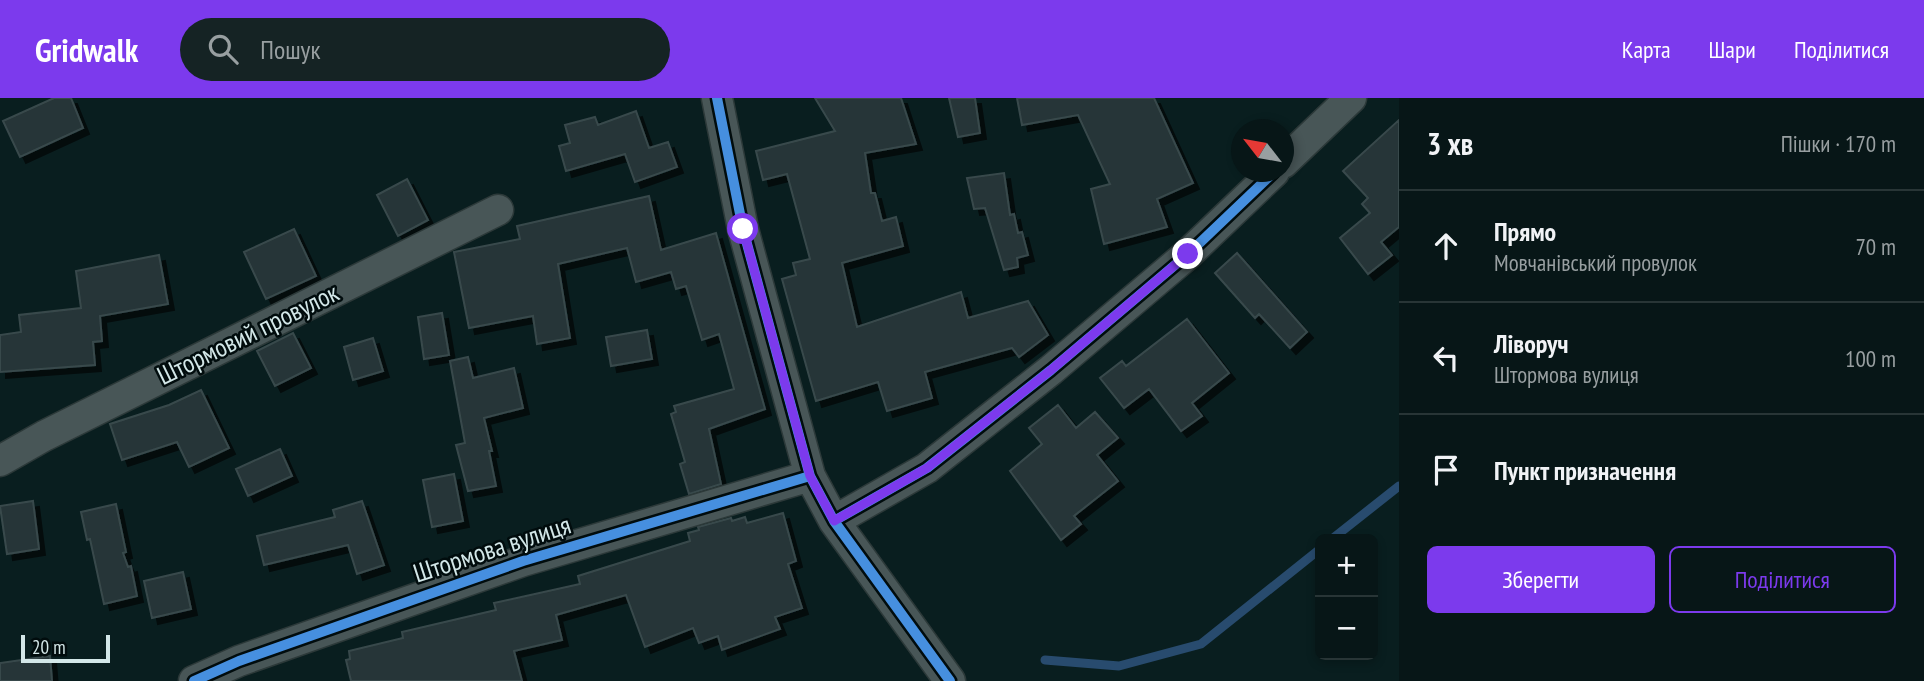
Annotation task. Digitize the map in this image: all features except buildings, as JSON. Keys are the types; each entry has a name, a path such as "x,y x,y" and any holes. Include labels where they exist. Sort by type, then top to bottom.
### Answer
{"street":[{"path":"717,98 743,229 810,476 834,521 950,681"},
{"path":"1294,153 1352,98"},
{"path":"834,521 927,468 958,444 1188,254 1264,182"},
{"name":"Штормовий провулок","path":"0,461 44,436 498,210"},
{"name":"Штормова вулиця","path":"194,681 239,661 523,561 810,476"}],"waterway":[{"path":"1338,534 1399,486"},
{"path":"1045,660 1119,666 1201,644 1315,553"}],"cycle path":[{"path":"717,98 743,229 810,476 834,521 950,681"},
{"path":"834,521 927,468 1051,370 1188,254 1264,182"},
{"path":"194,681 239,661 523,561 810,476"}],"route":[{"path":"743,229 810,476 834,521 927,468 1051,370 1188,254"}]}
